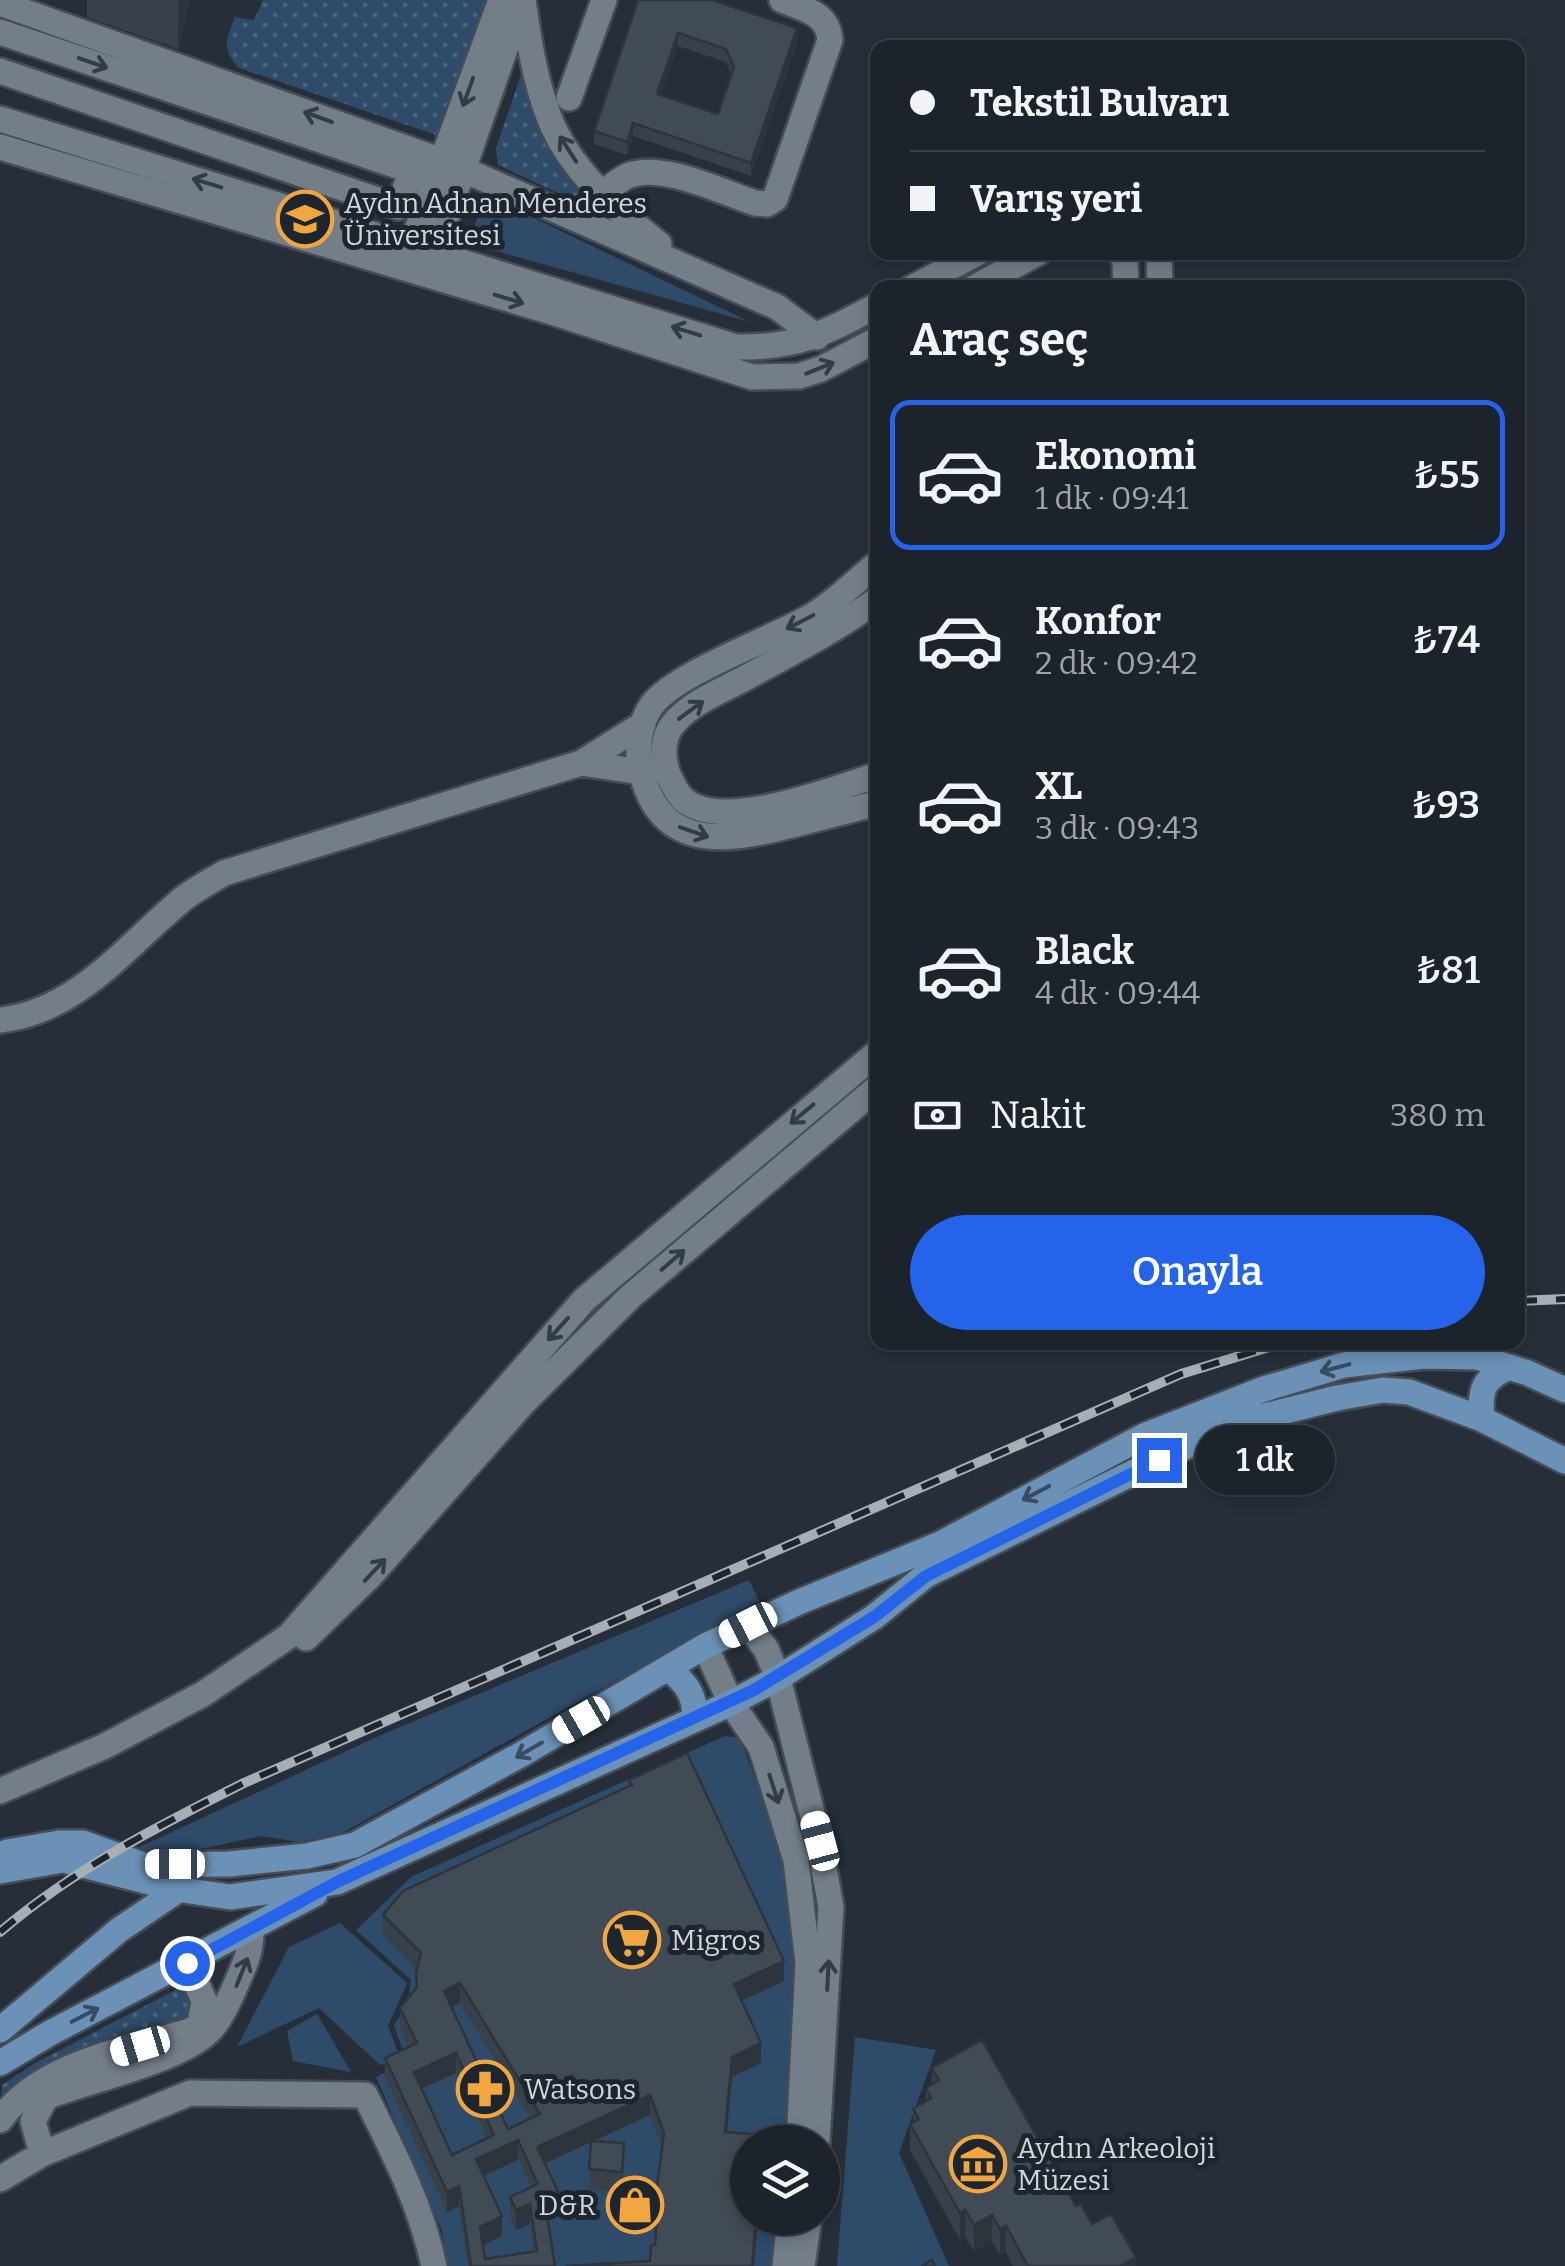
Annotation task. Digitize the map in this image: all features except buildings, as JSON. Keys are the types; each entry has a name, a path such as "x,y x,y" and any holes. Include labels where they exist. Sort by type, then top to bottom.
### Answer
{"main road":[{"path":"2,1867 59,1842 83,1844 142,1865 229,1864 307,1856 355,1845 522,1754 705,1646 940,1544 1144,1436 1264,1389 1344,1365 1424,1356 1477,1357 1565,1390"},
{"path":"1482,1419 1484,1387 1492,1374 1510,1367"},
{"path":"0,2063 337,1882 778,1678 874,1617 926,1576 1190,1444 1252,1420 1383,1390 1432,1399 1557,1445"},
{"path":"669,1669 686,1683 695,1700 696,1718"},
{"path":"2,1867 63,1860 176,1890 230,1897 337,1882"},
{"path":"0,2030 119,1930 176,1890 229,1864"},
{"path":"119,1930 130,1904 123,1876"},
{"path":"29,2006 34,2021 50,2033"}],"street":[{"path":"420,256 438,170 501,0"},
{"path":"0,71 398,207 438,170 523,0"},
{"path":"523,0 532,64 552,124 586,176 635,225 686,266"},
{"path":"568,98 604,0"},
{"path":"603,194 624,177 649,171 762,204 775,198 830,40 827,25 819,15 782,0"},
{"path":"0,3 686,266 777,307 817,337"},
{"path":"0,32 438,170"},
{"path":"0,119 420,256 752,376 799,376 821,370 870,344"},
{"path":"0,147 420,256 736,346 772,347 817,337 870,310"},
{"path":"927,280 964,260"},
{"path":"988,280 1025,260"},
{"path":"870,570 815,615 692,676 654,703 638,744 641,772 658,810 676,826 696,836 722,839 759,833 870,805"},
{"path":"870,605 842,626 694,706 671,725 664,744 666,770 675,789 685,801 702,809 736,812 796,801 870,777"},
{"path":"0,1020 23,1017 60,1002 101,973 182,899 224,873 581,763 643,724"},
{"path":"581,763 641,772"},
{"path":"0,1791 105,1746 203,1694 289,1636 584,1300 870,1059"},
{"path":"0,1804 112,1760 160,1735 293,1651 370,1576 524,1402 631,1296 870,1094"},
{"path":"748,1625 766,1650 778,1678 820,1841 832,1907 818,2125"},
{"path":"705,1646 730,1702 761,1747 796,1860 808,1964 800,2125"},
{"path":"0,1779 29,1778"},
{"path":"42,2154 32,2122 46,2097 175,2052 198,2041 213,2027 247,1959 251,1928"},
{"path":"0,2120 28,2090 55,2075 200,2025 204,2000 187,1963"},
{"path":"0,2178 42,2154 190,2094 365,2095 406,2178 427,2232 434,2266"},
{"path":"785,2266 788,2235"},
{"path":"802,2266 807,2235"}],"shaded area":[{"path":"263,0 496,0 445,138 239,68 227,49 229,32 235,17 254,20"},
{"path":"521,75 528,78 577,184 595,210 498,165 496,148"},
{"path":"486,195 750,322 468,243"},
{"path":"749,1580 759,1601 342,1833 299,1842 261,1836 156,1859 131,1851 379,1736"},
{"path":"725,1736 740,1738 794,1886 795,2069 790,2125 730,2125 730,2235 779,2235 776,2266 446,2266 442,2230 376,2077 407,2062 394,2025 408,2004 411,1980 356,1930 411,1877"},
{"path":"340,1923 407,1983 388,2026 401,2060 380,2065 319,2008 237,2047 289,1947"},
{"path":"191,1982 198,2022 0,2115 2,2085 35,2063"},
{"path":"317,2014 351,2072 293,2061 287,2031"},
{"path":"855,2037 936,2050 899,2153 949,2266 837,2266"}],"railway":[{"path":"1525,1301 1565,1299"},
{"path":"0,1932 87,1869 244,1783 1181,1374 1259,1350"}],"place":[{"name":"Aydın Adnan Menderes Üniversitesi","path":"305,219"},
{"name":"Migros","path":"632,1940"},
{"name":"Watsons","path":"485,2089"},
{"name":"Aydın Arkeoloji Müzesi","path":"978,2164"},
{"name":"D&R","path":"635,2205"}],"route":[{"path":"187,1963 337,1882 778,1678 874,1617 926,1576 1159,1460"}]}
